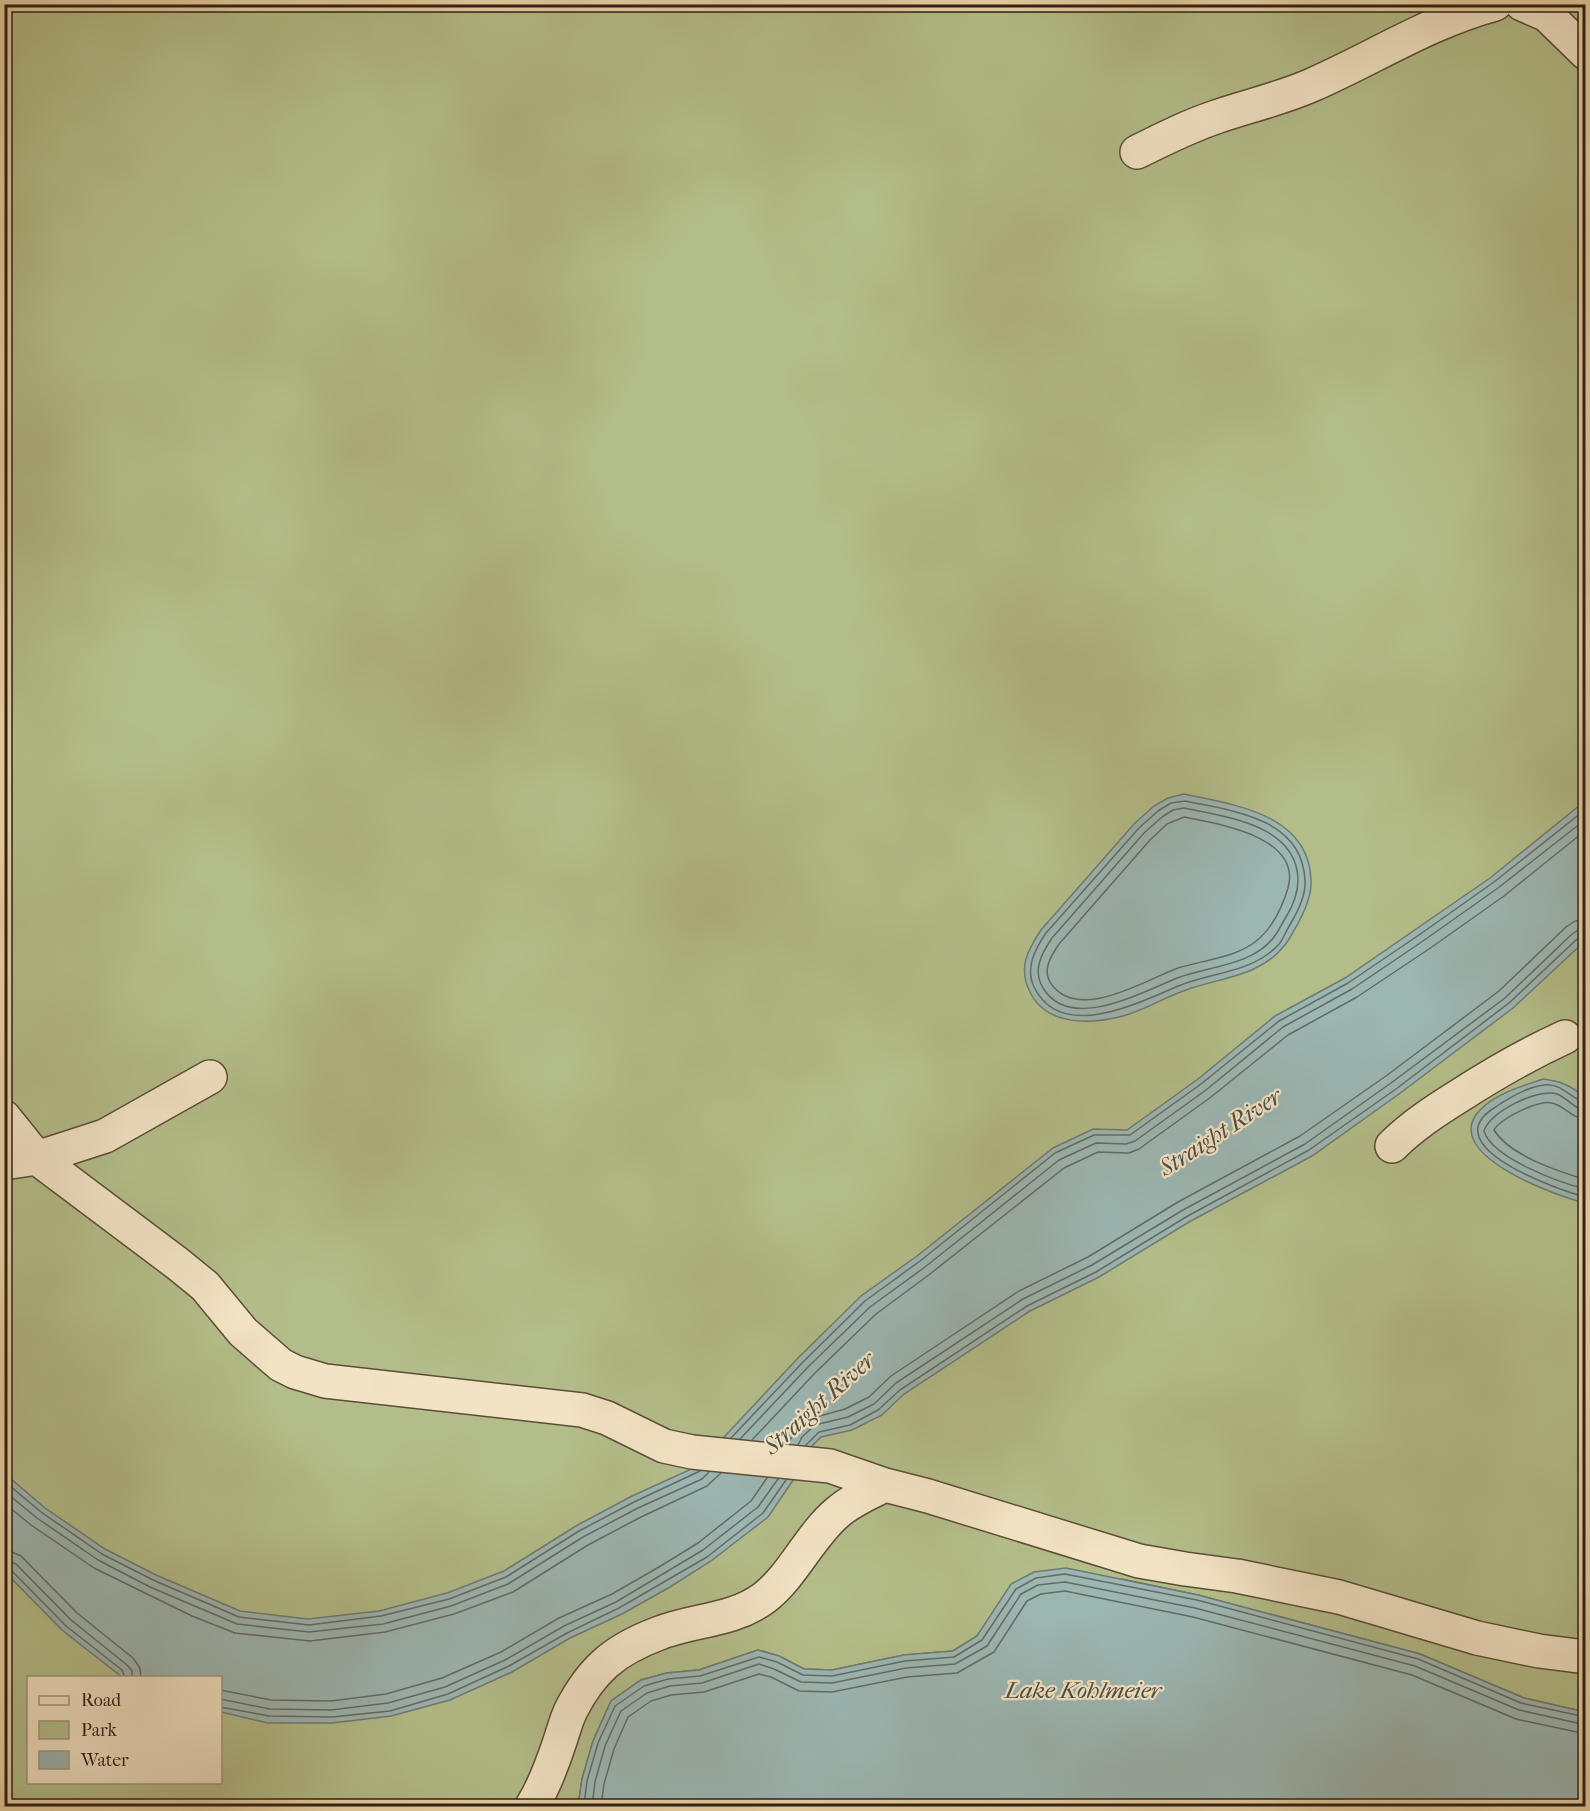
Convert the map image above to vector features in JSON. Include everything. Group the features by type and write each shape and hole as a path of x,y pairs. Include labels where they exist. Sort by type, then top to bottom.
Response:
{"lane":[{"path":"1137,152 1215,117 1286,96 1326,79 1407,37 1495,4"},
{"path":"1522,4 1547,15 1586,53"},
{"path":"1392,1146 1409,1129 1503,1067 1565,1037"},
{"path":"4,1163 37,1158 105,1136 210,1077"},
{"path":"4,1117 37,1158 106,1211 142,1235 205,1286 243,1332 281,1365 309,1378 582,1410 606,1418 664,1446 692,1452 830,1466 885,1485 1139,1561 1237,1576 1339,1597 1477,1638 1539,1651 1586,1657"},
{"path":"532,1806 556,1754 570,1711 589,1680 604,1664 621,1650 658,1633 733,1615 750,1608 766,1596 837,1513 855,1500 885,1485"}],"green space":[{"path":"5,5 1585,5 1585,1712 1524,1698 1420,1654 1198,1595 1122,1579 994,1612 977,1636 953,1651 904,1655 832,1670 804,1669 779,1656 758,1650 699,1670 667,1673 641,1680 611,1701 593,1741 582,1779 578,1806 5,1806"}],"water":[{"path":"1184,794 1225,803 1266,816 1297,840 1307,858 1311,886 1305,910 1286,944 1275,956 1252,970 1186,990 1123,1016 1084,1021 1071,1020 1047,1012 1030,992 1025,975 1028,953 1041,930 1134,824 1154,806 1168,798"},
{"name":"Straight River","path":"1585,801 1585,941 1513,1008 1312,1156 1189,1222 1099,1277 1030,1311 904,1394 882,1415 852,1430 821,1437 812,1446 798,1473 768,1517 711,1561 622,1614 570,1638 512,1672 450,1700 391,1716 332,1723 268,1723 222,1712 222,1676 121,1676 62,1630 5,1572 4,1473 45,1508 105,1549 156,1575 240,1611 308,1619 379,1611 447,1593 504,1571 576,1526 632,1496 696,1467 798,1358 861,1296 917,1256 1053,1148 1093,1129 1127,1130 1198,1079 1275,1016 1345,978 1490,878"},
{"path":"1543,1079 1566,1085 1585,1098 1585,1203 1550,1192 1505,1170 1486,1156 1474,1141 1471,1125 1487,1103 1502,1094"},
{"name":"Lake Kohlmeier","path":"1066,1568 1198,1595 1420,1654 1524,1698 1585,1712 1585,1806 578,1806 582,1779 593,1741 611,1701 641,1680 667,1673 699,1670 758,1650 779,1656 804,1669 832,1670 904,1655 953,1651 977,1636 1011,1584 1034,1572"}]}
